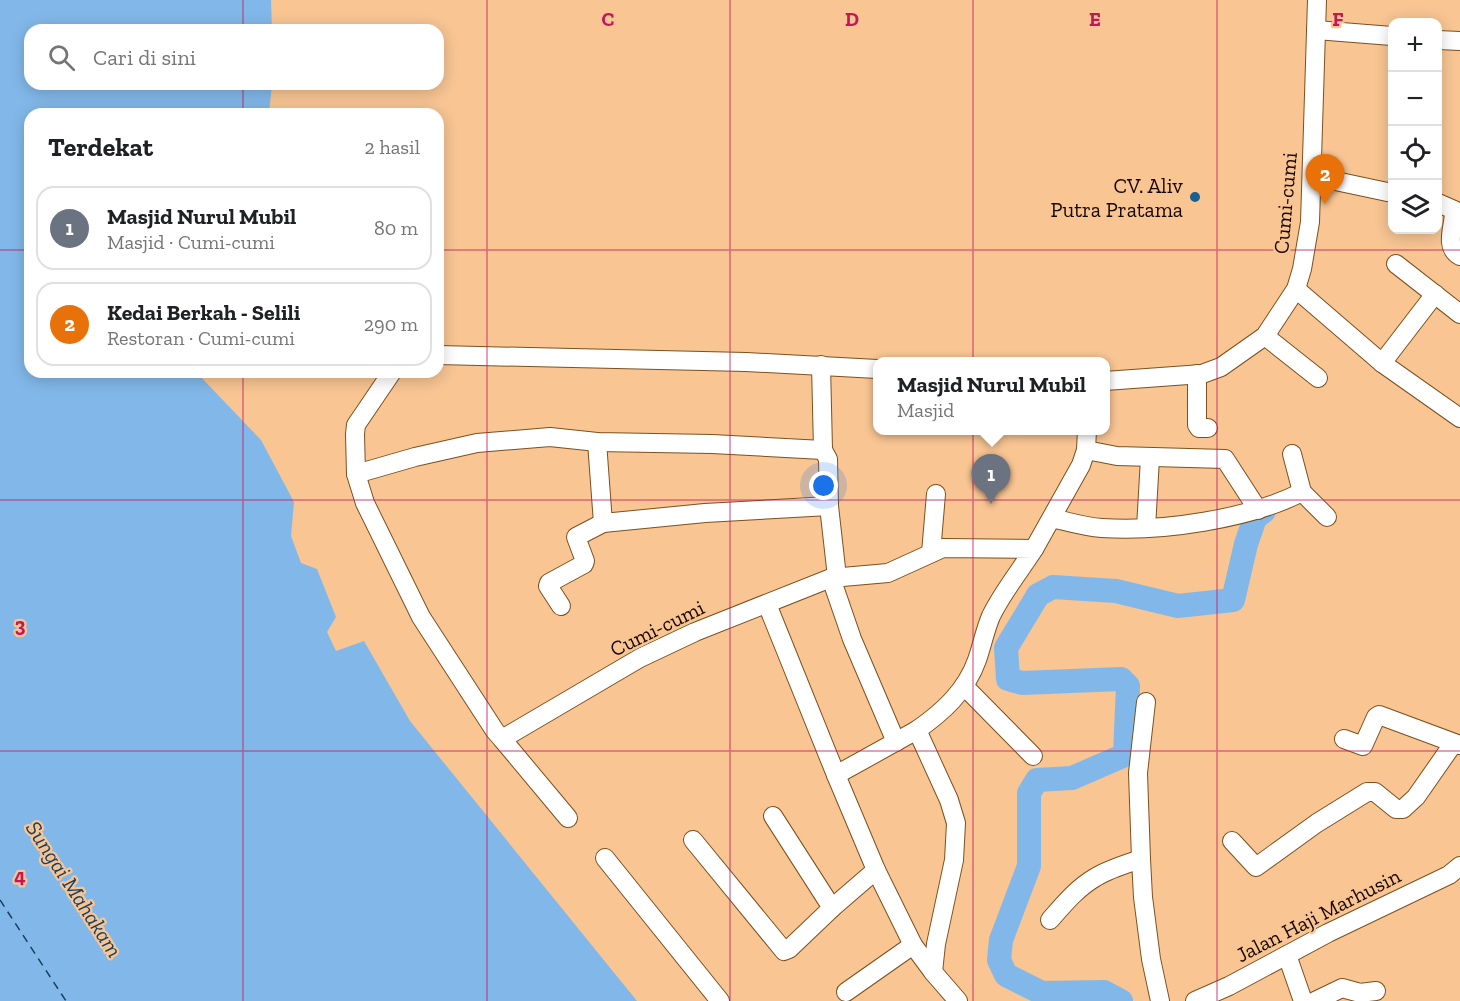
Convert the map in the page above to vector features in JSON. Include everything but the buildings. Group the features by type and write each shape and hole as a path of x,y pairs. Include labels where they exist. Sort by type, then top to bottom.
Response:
{"street":[{"name":"Cumi-cumi","path":"1110,381 1197,374 1221,367 1265,336 1296,289 1310,222 1317,0"},
{"path":"1316,30 1388,36"},
{"path":"1442,40 1460,41"},
{"path":"1312,176 1388,192"},
{"path":"1450,203 1452,247 1460,256"},
{"path":"1396,264 1460,314"},
{"path":"1296,289 1382,363 1460,418"},
{"path":"1382,363 1435,294"},
{"path":"1265,336 1318,378"},
{"path":"444,355 821,365 873,369"},
{"path":"821,365 823,450 828,459 834,578 852,639 896,742"},
{"path":"1197,374 1197,425 1199,428 1208,428"},
{"path":"388,378 356,425 356,474 365,503 421,617 495,731 568,818"},
{"path":"836,775 918,730 946,708 964,686 976,661 992,614 1034,549 1081,465 1086,450 1087,435"},
{"path":"356,474 477,443 550,437 597,442 712,444 823,450"},
{"path":"597,442 603,523"},
{"path":"1086,450 1117,456 1225,459 1258,510"},
{"path":"1292,454 1302,492 1328,517"},
{"path":"1146,528 1150,458"},
{"path":"1052,518 1104,528 1146,528 1208,522 1258,510 1302,492"},
{"path":"931,553 936,494"},
{"path":"561,606 548,586 549,583 584,564 585,561 576,537 603,523 705,513 830,506"},
{"name":"Cumi-cumi","path":"502,739 640,658 695,632 834,578 888,573 943,548 1034,549"},
{"path":"767,604 876,870 913,945 958,1001"},
{"path":"964,686 1033,756"},
{"path":"1146,702 1138,773 1140,858 1151,959 1160,1001"},
{"path":"1232,841 1256,867 1317,823 1367,792 1375,792 1396,809 1403,809 1416,797 1456,744 1379,716 1376,717 1362,747 1344,739"},
{"path":"918,730 949,800 956,823 954,861 937,936 933,972"},
{"path":"773,816 832,908"},
{"path":"693,840 784,951 789,949 876,870"},
{"path":"605,858 719,1000"},
{"path":"1050,920 1072,895 1098,875 1140,858"},
{"name":"Jalan Haji Marhusin","path":"1195,1001 1456,875"},
{"path":"846,992 913,945"},
{"path":"1287,955 1303,1001"},
{"path":"1315,1001 1342,988 1360,993 1376,991"}],"water":[{"name":"Sungai Mahakam","path":"0,0 271,0 272,24 24,24 24,90 271,90 270,108 24,108 24,378 202,378 261,440 294,502 291,536 301,563 317,569 336,617 327,632 336,651 364,641 410,721 637,1001 0,1001"}],"waterway":[{"path":"1121,1001 1104,992 1042,993 1006,975 999,960 1001,940 1029,866 1029,793 1037,780 1072,778 1125,755 1128,686 1121,679 1022,683 1008,679 1006,648 1038,595 1053,587 1116,591 1178,606 1233,600 1246,544 1255,518 1264,511"}],"ferry route":[{"path":"0,900 66,1001"}],"place":[{"name":"CV. Aliv Putra Pratama","path":"1195,197"},
{"name":"Kedai Berkah - Selili","path":"1325,204"},
{"name":"Masjid Nurul Mubil","path":"991,504"}]}
